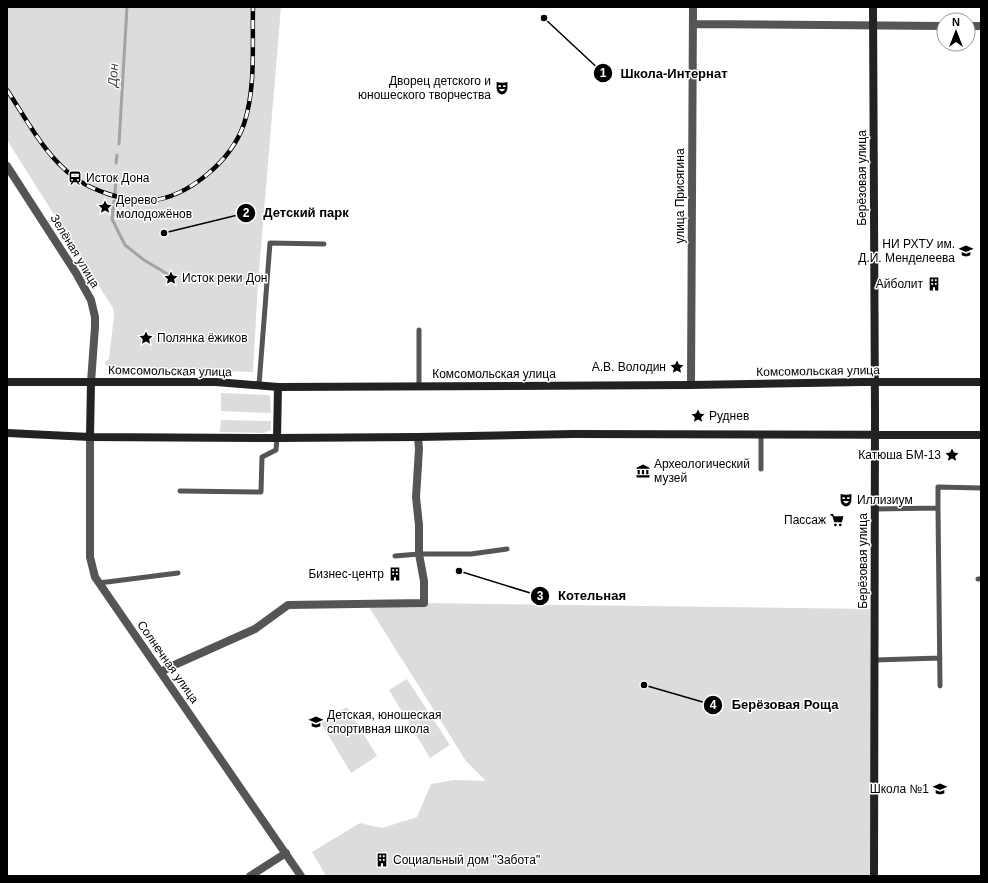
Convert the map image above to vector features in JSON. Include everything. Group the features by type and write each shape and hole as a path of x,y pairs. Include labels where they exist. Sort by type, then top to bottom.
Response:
{"main road":[{"name":"Берёзовая улица","path":"873,7 875,382 874,876"},
{"name":"Комсомольская улица","path":"7,382 216,382 278,387 981,382"},
{"path":"90,437 91,382"},
{"path":"277,438 278,387"},
{"path":"7,433 90,437 277,438 573,434 981,435"}],"street":[{"name":"улица Присягина","path":"691,385 693,7"},
{"path":"693,24 936,26"},
{"name":"Зелёная улица","path":"7,166 76,273 91,300 95,316 95,328 91,382"},
{"name":"Солнечная улица","path":"90,437 90,557 95,577 301,876"},
{"path":"161,672 255,629 288,605 424,603 424,580 419,554 419,525 416,497 419,449 418,437"},
{"path":"250,876 286,853"}],"lane":[{"path":"258,385 270,243 324,244"},
{"path":"419,330 419,386"},
{"path":"761,434 761,469"},
{"path":"180,491 261,492 262,456 276,450 277,438"},
{"path":"940,686 938,487 981,488"},
{"path":"875,509 938,508"},
{"path":"395,556 419,554 471,554 507,549"},
{"path":"99,583 178,573"},
{"path":"875,660 940,658"}],"shaded area":[{"path":"7,7 281,7 258,283 253,372 109,367 105,364 105,362 109,359 114,316 113,308 7,140"},
{"path":"221,393 268,395 270,396 271,413 221,411"},
{"path":"221,420 271,421 271,430 264,433 220,432"},
{"path":"424,603 870,609 871,876 326,876 312,852 360,823 382,828 417,817 431,784 454,780 486,781 466,761 369,607"},
{"path":"407,679 450,745 430,758 389,690"},
{"path":"347,707 377,756 351,773 321,723"}],"waterway":[{"name":"Дон","path":"119,144 127,7"},
{"name":"Дон","path":"116,163 117,155"},
{"name":"Дон","path":"115,193 116,176"},
{"name":"Дон","path":"114,201 112,219 125,245 144,260 169,275"}],"railway":[{"path":"7,90 29,125 46,148 64,169 82,183 110,195 131,200 149,201 164,198 193,185 207,175 219,164 238,138 248,110 252,81 253,7"}],"place":[{"name":"Школа-Интернат","path":"544,18"},
{"name":"Дворец детского и юношеского творчества","path":"502,88"},
{"name":"Исток Дона","path":"75,178"},
{"name":"Дерево молодожёнов","path":"105,207"},
{"name":"Детский парк","path":"164,233"},
{"name":"НИ РХТУ им. Д.И. Менделеева","path":"966,251"},
{"name":"Исток реки Дон","path":"171,278"},
{"name":"Айболит","path":"934,284"},
{"name":"Полянка ёжиков","path":"146,338"},
{"name":"А.В. Володин","path":"677,367"},
{"name":"Руднев","path":"698,416"},
{"name":"Катюша БМ-13","path":"952,455"},
{"name":"Археологический музей","path":"643,471"},
{"name":"Иллизиум","path":"846,500"},
{"name":"Пассаж","path":"837,520"},
{"name":"Котельная","path":"459,571"},
{"name":"Бизнес-центр","path":"395,574"},
{"name":"Берёзовая Роща","path":"644,685"},
{"name":"Детская, юношеская спортивная школа","path":"316,722"},
{"name":"Школа №1","path":"940,789"},
{"name":"Социальный дом \"Забота\"","path":"382,860"}]}
